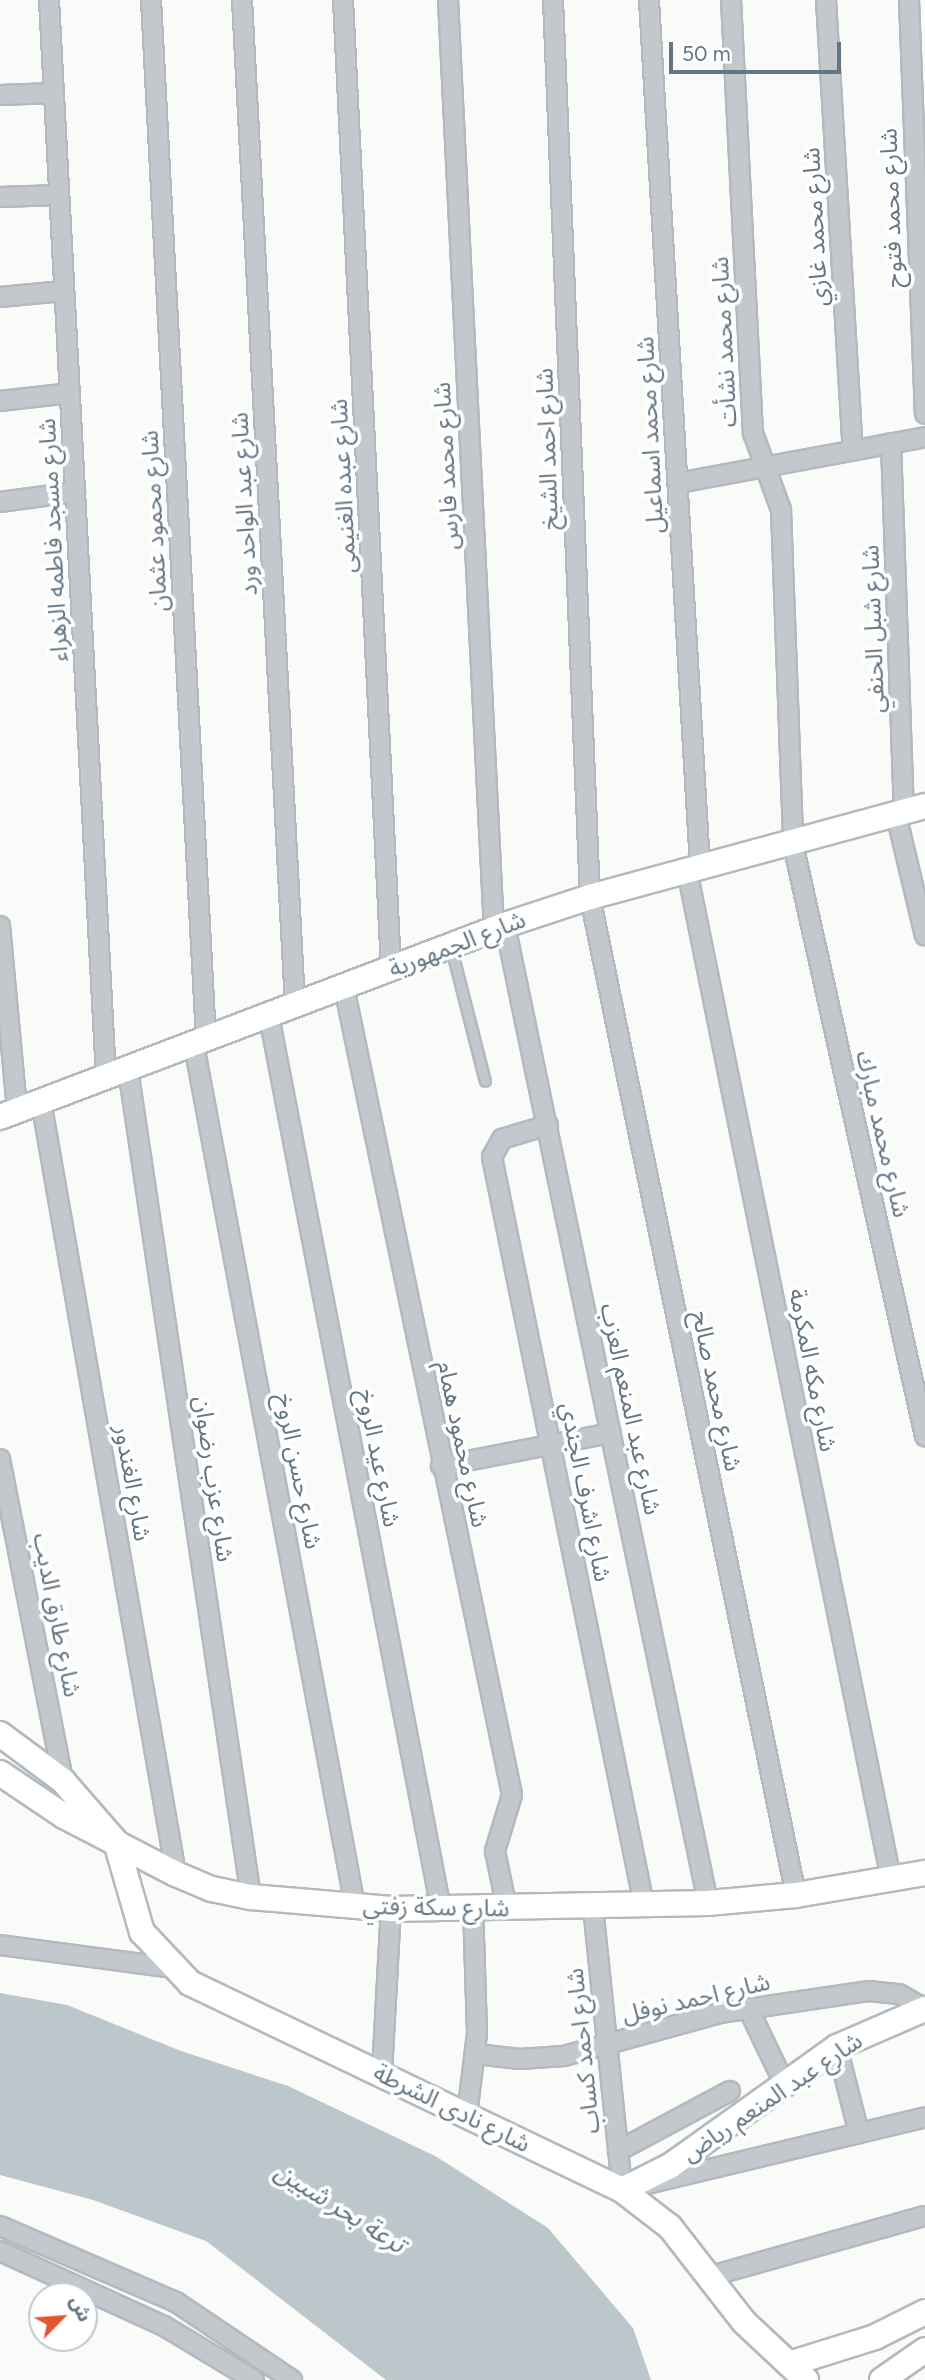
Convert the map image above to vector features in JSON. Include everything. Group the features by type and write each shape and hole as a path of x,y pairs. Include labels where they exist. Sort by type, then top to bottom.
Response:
{"street":[{"name":"شارع مسجد فاطمه الزهراء","path":"49,0 75,492 117,1073"},
{"name":"شارع محمود عثمان","path":"151,0 200,1042"},
{"name":"شارع عبد الواحد ورد","path":"242,0 295,1006"},
{"name":"شارع عبده الغنيمى","path":"343,0 391,969"},
{"name":"شارع محمد فارس","path":"448,0 499,927"},
{"name":"شارع احمد الشيخ","path":"553,0 590,897"},
{"name":"شارع محمد اسماعيل","path":"649,0 678,483 694,869"},
{"name":"شارع محمد نشأت","path":"731,0 753,433 768,468 781,510 793,844"},
{"name":"شارع محمد غازي","path":"826,0 853,450"},
{"name":"شارع محمد فتوح","path":"909,0 925,414"},
{"path":"0,95 54,93"},
{"path":"0,197 59,195"},
{"path":"0,297 64,291"},
{"path":"0,401 70,393"},
{"path":"678,483 925,437"},
{"name":"شارع شبل الحنفي","path":"891,443 908,811 925,936"},
{"path":"0,502 75,492"},
{"name":"شارع الجمهورية","path":"9,1113 499,927 590,897 908,811"},
{"name":"شارع محمد مبارك","path":"793,844 925,1436"},
{"name":"شارع مكه المكرمة","path":"694,869 891,1879"},
{"name":"شارع محمد صالح","path":"590,897 796,1895"},
{"path":"0,926 9,1113"},
{"name":"شارع عبد المنعم العزب","path":"499,927 548,1125 708,1903"},
{"name":"شارع محمود همام","path":"344,987 512,1795 495,1851 507,1909"},
{"name":"شارع عيد الروخ","path":"269,1016 441,1909"},
{"name":"شارع حسن الروخ","path":"200,1042 355,1906"},
{"name":"شارع عزب رضوان","path":"117,1073 251,1897"},
{"name":"شارع الغندور","path":"41,1101 176,1874"},
{"name":"شارع اشرف الجندي","path":"548,1125 502,1139 492,1157 644,1905"},
{"path":"442,1466 611,1433"},
{"name":"شارع طارق الديب","path":"0,1459 63,1780"},
{"name":"شارع سكة زفتي","path":"0,1734 63,1780 116,1842 176,1874 212,1889 251,1897 391,1909 507,1909 708,1903 796,1895 925,1873"},
{"path":"0,1773 64,1816 116,1842"},
{"name":"شارع نادى الشرطة","path":"116,1842 142,1932 172,1968 209,1994 382,2073 622,2190 670,2227 711,2276 744,2322 797,2372"},
{"name":"شارع احمد كساب","path":"593,1907 622,2190"},
{"path":"382,2073 391,1909"},
{"path":"467,2115 476,2054 479,1991 472,1909"},
{"path":"0,1945 172,1968"},
{"name":"شارع احمد نوفل","path":"476,2054 542,2059 748,2008 884,1990 925,2009"},
{"path":"748,2008 783,2083"},
{"name":"شارع عبد المنعم رياض","path":"622,2190 670,2166 837,2047 925,2009"},
{"path":"837,2047 859,2133"},
{"path":"618,2151 730,2091"},
{"path":"622,2190 925,2117"},
{"path":"711,2276 925,2216"},
{"path":"0,2226 176,2302 292,2380"},
{"path":"0,2251 164,2326 254,2380"},
{"path":"797,2372 925,2312"},
{"path":"882,2380 925,2350"}],"lane":[{"path":"450,946 485,1081"}],"water":[{"name":"ترعة بحر شبين","path":"0,1993 67,2005 181,2051 288,2086 437,2157 548,2228 633,2328 651,2380 386,2380 206,2241 93,2200 0,2175"}]}
